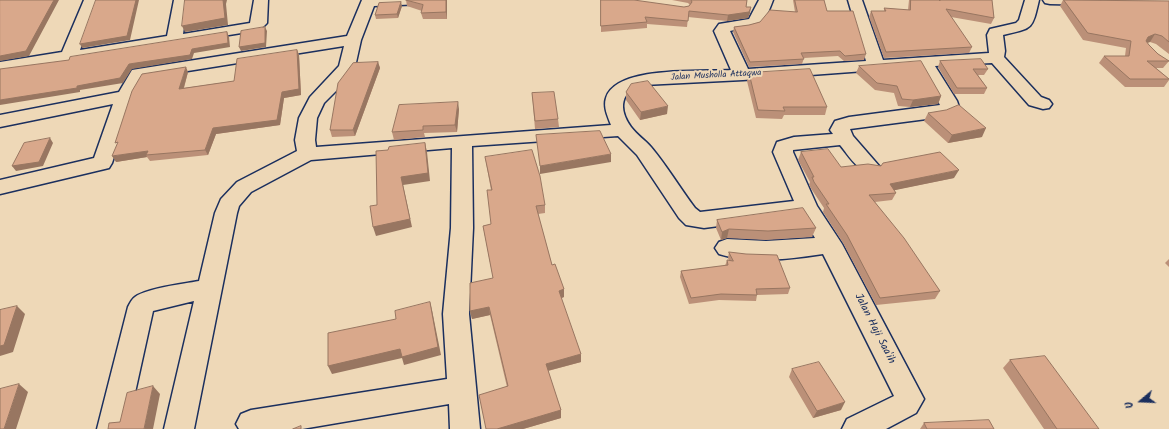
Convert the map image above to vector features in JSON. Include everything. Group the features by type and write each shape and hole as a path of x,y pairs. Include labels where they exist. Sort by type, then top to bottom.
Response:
{"street":[{"path":"69,56 91,0"},
{"path":"174,40 181,0"},
{"path":"0,67 255,27 259,23 261,0"},
{"path":"307,154 305,140 308,118 316,101 337,80 347,67 353,40 369,1 424,0"},
{"path":"742,75 722,31 724,27 752,25 757,22 766,0"},
{"path":"856,0 876,65"},
{"path":"1032,0 1026,22 1021,26 996,32 995,36 999,53 996,58 1035,101 1043,104"},
{"path":"1050,0 1104,1"},
{"path":"0,187 102,163 125,96 136,76 142,73 353,40"},
{"name":"Jalan Musholla Attaqwa","path":"623,130 613,106 615,96 620,89 626,85 652,79 742,75 996,58"},
{"path":"870,167 845,139 840,130 842,126 849,123 942,111 950,107 948,101 924,62"},
{"path":"0,121 125,96"},
{"path":"179,429 226,213 236,195 253,182 307,154 462,141 623,130 644,151 687,212 694,219 704,220 807,207"},
{"name":"Jalan Haji Saa'ih","path":"845,139 794,143 784,146 783,152 807,207 830,244 910,399 906,404 857,429"},
{"path":"462,141 462,228 456,314 466,429"},
{"path":"726,248 785,251 830,244"},
{"path":"112,429 141,307 145,302 210,288"},
{"path":"251,424 462,390"}],"building":[{"path":"0,0 54,0 26,51 0,56"},
{"path":"96,0 136,0 127,36 80,44"},
{"path":"185,0 223,0 225,18 182,26"},
{"path":"406,0 446,0 446,12 421,13 423,5"},
{"path":"601,0 634,0 684,7 689,6 692,2 691,0 747,0 746,7 751,7 749,12 728,15 689,11 688,21 645,17 647,22 601,26"},
{"path":"795,0 824,0 827,11 853,11 866,54 845,56 840,51 801,53 804,59 750,62 734,27 760,22 770,10 797,12"},
{"path":"911,0 992,0 994,18 946,9 972,47 886,52 871,11 886,11 884,8 910,10"},
{"path":"1064,0 1169,1 1169,42 1162,36 1155,34 1148,37 1146,41 1158,54 1169,61 1147,61 1169,79 1130,79 1104,56 1129,56 1131,41 1088,33"},
{"path":"401,2 397,14 375,15 379,3"},
{"path":"265,27 265,43 239,47 241,31"},
{"path":"227,32 228,43 192,49 190,55 129,64 120,78 77,86 77,88 0,100 0,69 69,60 70,57"},
{"path":"297,50 299,89 282,92 277,120 213,128 205,150 146,155 148,151 112,156 118,142 115,143 132,91 142,74 186,67 179,89 234,81 237,59"},
{"path":"981,59 988,69 973,69 987,88 957,88 940,61"},
{"path":"921,61 941,96 913,100 902,99 897,86 877,83 859,66"},
{"path":"378,62 353,130 330,130 338,83 353,63"},
{"path":"810,69 827,107 783,107 785,111 758,110 749,73"},
{"path":"648,81 668,106 641,112 626,92 631,84"},
{"path":"554,92 558,119 535,121 532,93"},
{"path":"458,102 455,125 423,126 423,130 392,132 399,105"},
{"path":"959,105 986,128 952,135 928,113 946,110"},
{"path":"600,131 611,154 540,166 536,135"},
{"path":"50,138 39,162 12,166 24,143"},
{"path":"425,143 428,173 401,177 410,219 373,227 370,206 377,205 376,151 388,150 389,147"},
{"path":"828,149 841,167 868,164 881,166 883,163 940,152 959,170 890,184 896,193 869,195 904,238 940,291 880,298 847,235 826,204 829,204 814,182 812,177 814,177 801,152"},
{"path":"532,150 540,176 545,205 536,206 552,265 555,264 564,289 559,291 581,354 546,364 561,410 497,429 486,429 479,395 508,386 489,307 470,311 470,283 493,278 483,226 491,224 487,190 492,190 485,157"},
{"path":"803,208 816,228 768,231 729,229 722,232 717,220"},
{"path":"729,252 777,255 790,288 756,289 757,295 721,294 691,298 681,271 728,265 727,260 733,261"},
{"path":"430,302 438,347 402,357 400,349 328,366 328,333 396,319 395,311"},
{"path":"17,306 4,345 0,346 0,310"},
{"path":"1045,356 1099,429 1057,429 1010,360"},
{"path":"819,362 845,402 817,411 792,369"},
{"path":"19,384 4,429 0,429 0,389"},
{"path":"153,386 144,429 108,429 109,423 120,422 127,393"},
{"path":"989,420 994,429 927,429 924,423"},
{"path":"301,426 301,429 293,429"}]}
